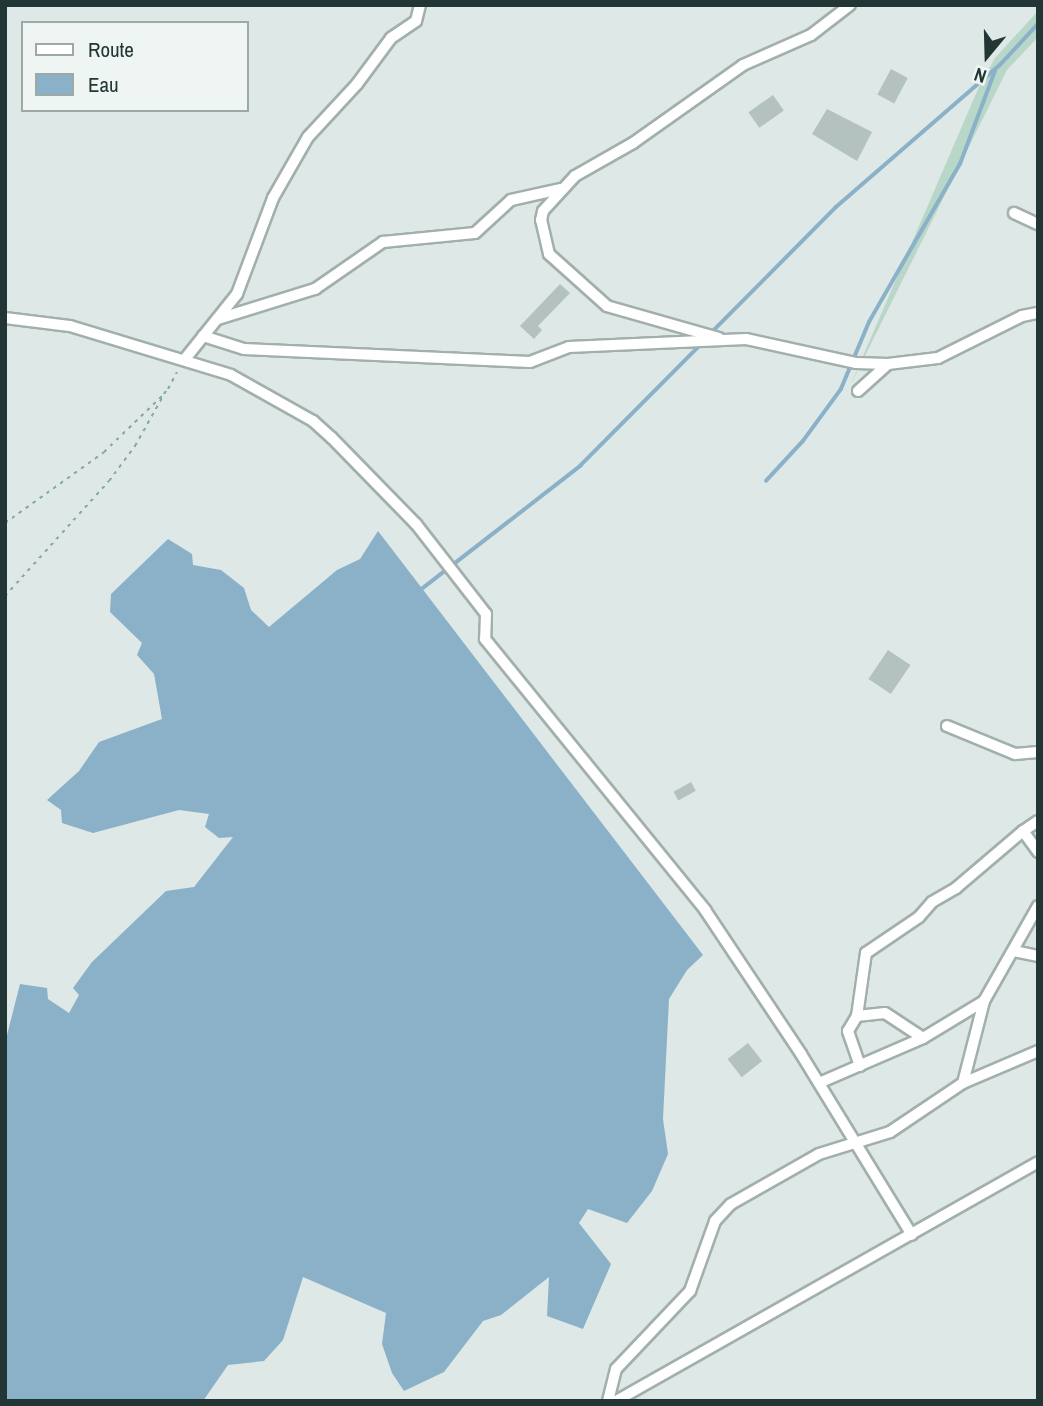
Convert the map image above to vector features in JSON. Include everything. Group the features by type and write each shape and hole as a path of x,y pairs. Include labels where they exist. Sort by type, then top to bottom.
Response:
{"street":[{"path":"185,359 237,294 272,198 308,137 357,84 391,38 416,21 420,5"},
{"path":"218,319 315,289 383,242 475,233 511,200 560,189 743,65 811,35 846,7"},
{"path":"560,189 541,220 549,254 556,262 616,310 722,339"},
{"path":"1014,213 1038,225"},
{"path":"203,336 244,349 530,362 569,347 677,346 722,339 756,340 856,363 888,364 938,358 1022,316 1038,313"},
{"path":"5,318 69,326 185,359 247,382 313,421 416,524 486,614 485,639 705,910 818,1083 912,1236"},
{"path":"858,391 888,364"},
{"path":"947,726 1016,754 1038,752"},
{"path":"860,1066 848,1038 857,1016 866,953 919,917 932,902 956,888 1038,821"},
{"path":"1023,831 1038,852"},
{"path":"963,1083 984,1001 1038,905"},
{"path":"1014,951 1038,956"},
{"path":"818,1083 923,1038 984,1001"},
{"path":"857,1016 885,1013 923,1038"},
{"path":"608,1401 616,1369 690,1291 715,1221 732,1204 819,1154 890,1132 963,1083 1038,1051"},
{"path":"616,1401 912,1236 1038,1162"}],"path":[{"path":"5,596 109,481 185,359"},
{"path":"5,523 104,452 167,389"}],"green space":[{"path":"1038,11 1038,37 1007,70 851,384 978,89 995,58"}],"water":[{"path":"378,531 703,955 687,970 669,999 663,1119 668,1154 652,1191 627,1223 588,1209 579,1223 611,1264 583,1329 547,1316 549,1277 501,1315 483,1321 444,1372 404,1391 392,1373 382,1344 386,1313 303,1277 283,1340 264,1361 228,1365 203,1401 5,1401 5,1043 20,984 47,988 48,999 69,1013 79,995 73,988 92,962 166,891 194,887 233,837 219,838 205,827 209,814 179,810 93,833 62,823 61,810 47,800 79,771 99,742 162,719 154,674 137,655 142,643 110,612 111,594 168,539 192,554 193,565 221,570 244,588 251,610 269,627 337,570 360,559"}],"building":[{"path":"891,69 908,78 894,104 877,95"},
{"path":"773,95 784,111 759,128 748,112"},
{"path":"827,109 872,132 857,161 812,134"},
{"path":"560,284 570,293 538,326 542,330 534,339 520,326"},
{"path":"888,650 910,665 891,694 868,679"},
{"path":"691,782 696,791 678,800 674,792"},
{"path":"748,1043 762,1061 742,1077 728,1059"}],"waterway":[{"path":"712,332 836,207 1000,65 1038,24"},
{"path":"766,481 803,441 841,389 869,322 960,164 995,71"},
{"path":"423,588 580,466 702,343"}]}
